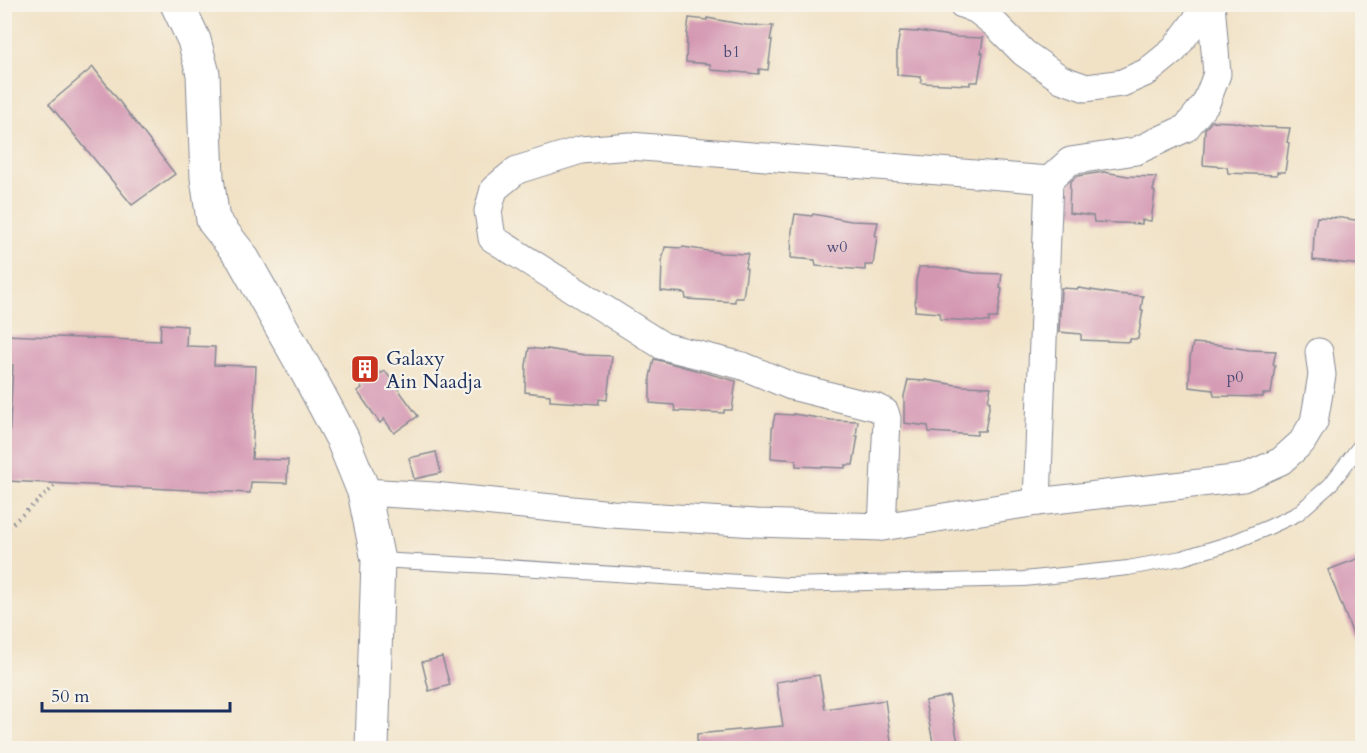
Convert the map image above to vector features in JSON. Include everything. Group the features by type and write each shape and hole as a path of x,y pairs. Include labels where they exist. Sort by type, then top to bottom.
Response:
{"street":[{"path":"177,4 194,40 203,74 207,178 213,220 242,257 309,376 342,438 364,492 378,560 372,748"},
{"path":"962,4 977,10 995,24 1024,53 1061,79 1086,88 1122,83 1147,72 1174,50 1209,4"},
{"path":"1037,502 1049,180 1070,161 1136,151 1186,128 1206,103 1217,74 1209,4"},
{"path":"882,526 887,419 885,412 875,407 791,386 743,366 663,346 492,238 488,211 494,189 518,170 581,150 630,146 1049,180"},
{"path":"364,492 434,495 623,515 756,523 882,526 1037,502 1243,478 1281,461 1302,442 1314,422 1323,375 1319,352"}],"lane":[{"path":"378,560 788,585 1024,579 1128,568 1182,558 1231,543 1297,514 1330,485 1362,443"}],"path":[{"path":"4,531 57,484"}],"building":[{"path":"689,18 773,26 768,70 759,69 759,74 711,70 710,64 686,62"},
{"path":"900,31 983,38 978,82 970,82 970,85 921,83 921,77 897,75"},
{"path":"93,67 175,174 132,205 49,104"},
{"path":"1212,121 1290,128 1285,172 1277,172 1277,175 1228,173 1227,167 1203,165 1205,129"},
{"path":"1104,172 1156,177 1151,221 1142,220 1142,224 1094,222 1093,216 1069,213 1070,182 1077,176"},
{"path":"795,214 878,222 873,265 865,265 865,270 816,266 815,260 791,258"},
{"path":"1317,217 1362,221 1362,265 1313,260"},
{"path":"665,247 748,254 743,298 735,298 735,302 686,299 685,293 661,291"},
{"path":"919,267 1002,274 997,318 989,318 989,322 940,319 940,313 915,311"},
{"path":"1061,288 1143,296 1138,339 1130,339 1130,342 1081,340 1081,334 1059,332"},
{"path":"161,324 187,326 186,346 215,347 214,365 256,366 252,459 288,460 287,483 251,482 250,493 7,481 13,365 4,365 4,335 160,341"},
{"path":"1193,343 1276,351 1271,394 1263,394 1263,397 1214,396 1213,390 1189,387"},
{"path":"529,348 612,356 607,400 599,399 599,404 550,401 550,395 525,392"},
{"path":"371,357 380,374 385,371 418,416 394,433 384,419 380,423 357,391 362,388 351,367"},
{"path":"654,359 736,381 732,410 724,410 724,413 675,411 674,405 650,403 650,377"},
{"path":"908,380 991,387 985,431 977,431 977,435 929,432 928,426 904,423 904,396"},
{"path":"775,414 858,421 853,465 845,465 845,468 796,466 796,460 771,458"},
{"path":"436,452 441,473 414,479 409,458"},
{"path":"1362,557 1362,655 1361,655 1328,570"},
{"path":"442,657 450,685 429,691 422,662"},
{"path":"819,675 825,709 885,700 892,748 697,748 697,734 783,726 776,682"},
{"path":"949,696 959,748 934,748 925,701"}],"place":[{"name":"Galaxy Ain Naadja","path":"365,369"}]}
